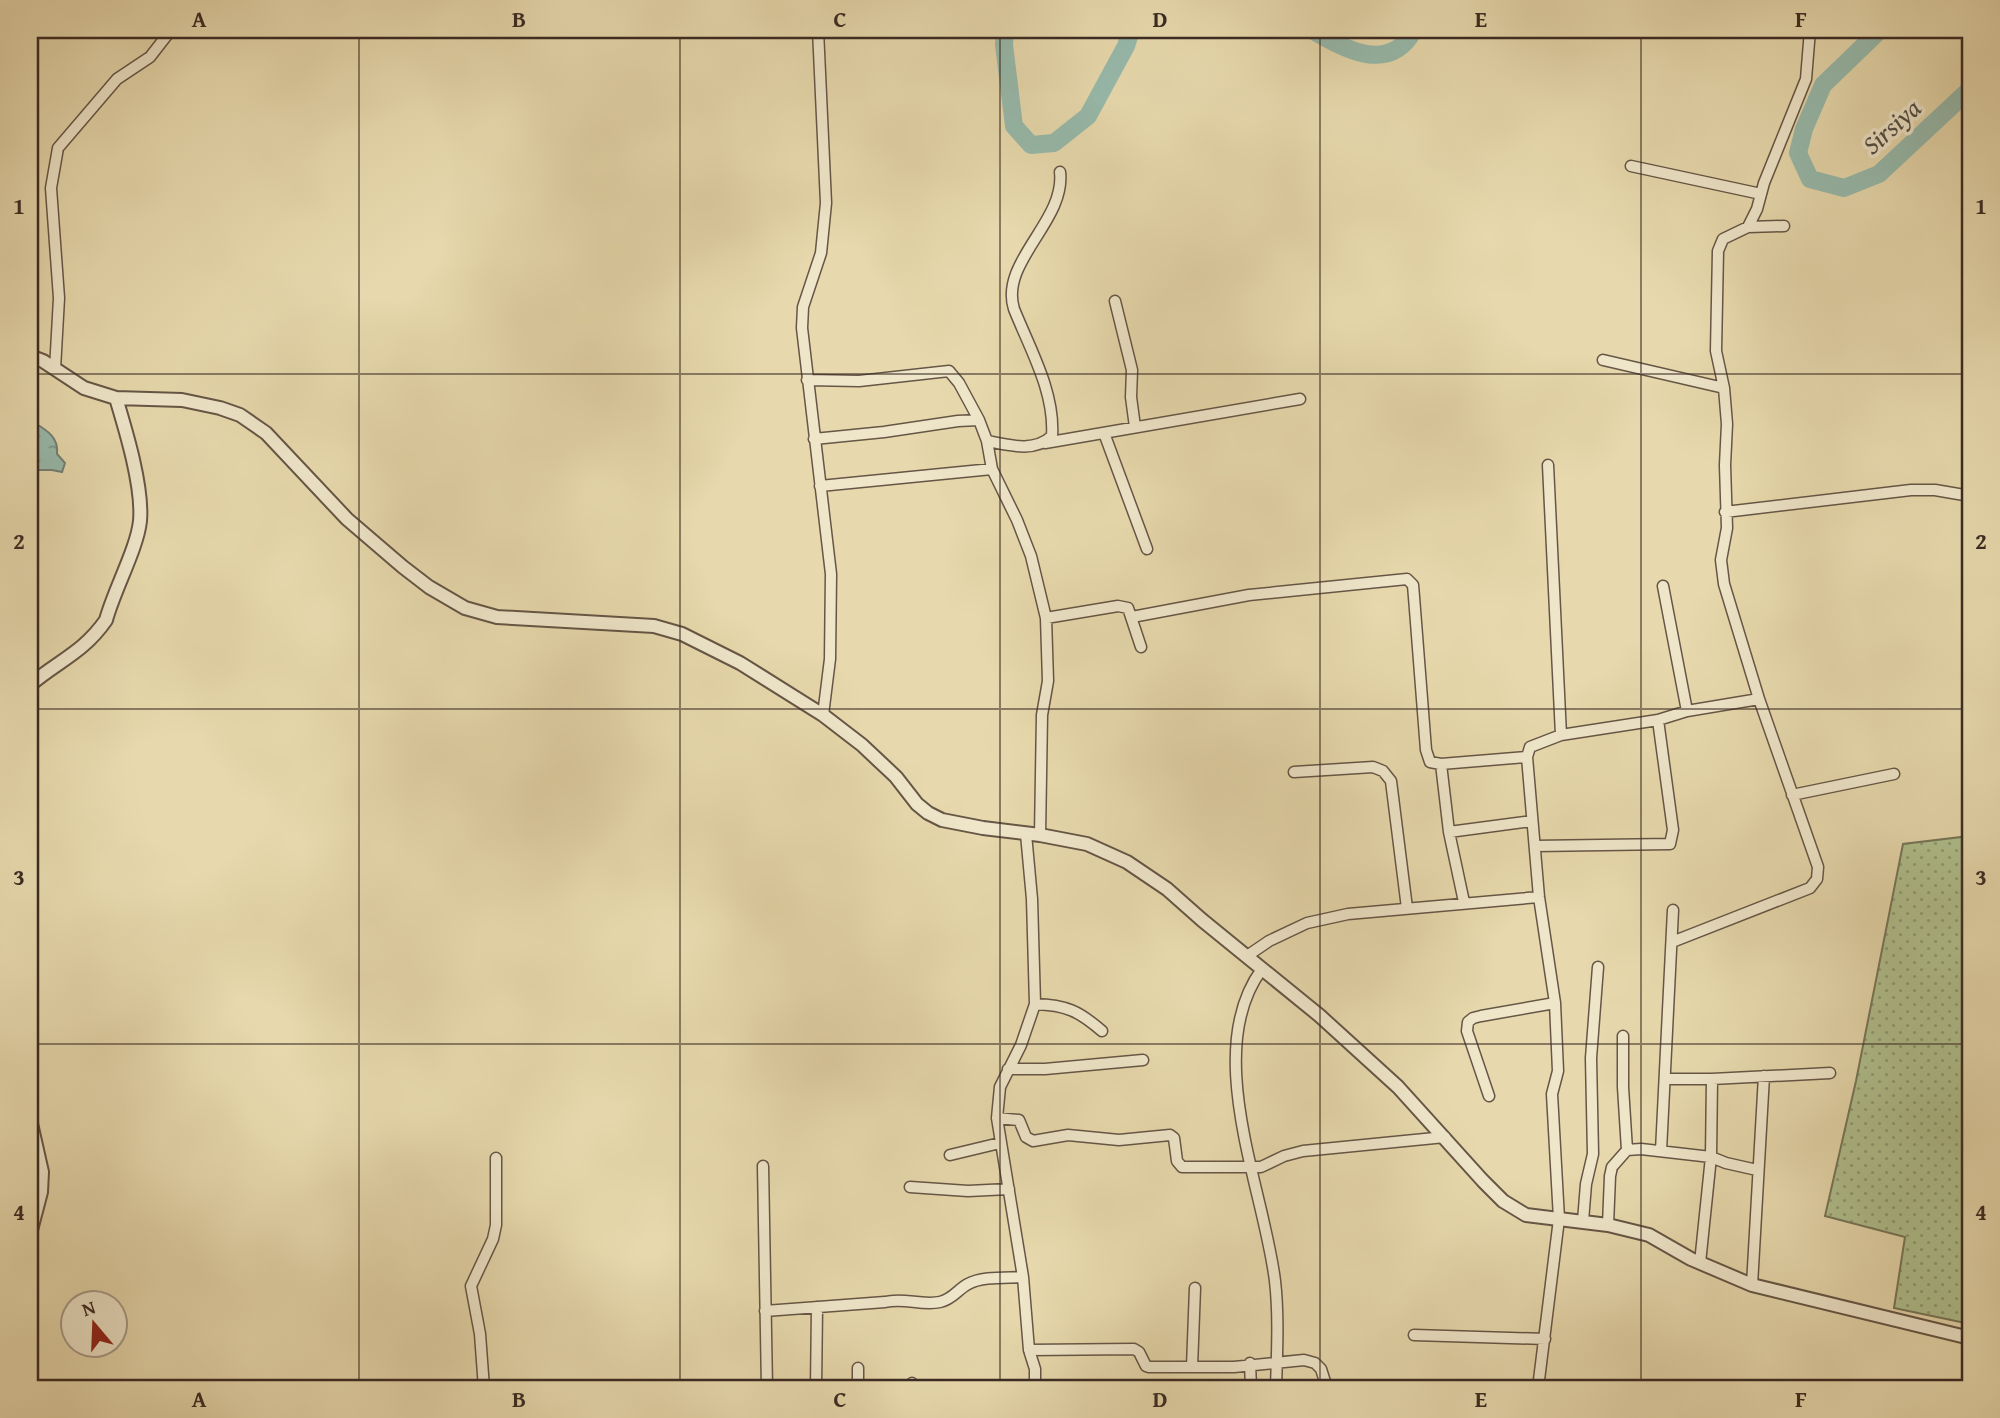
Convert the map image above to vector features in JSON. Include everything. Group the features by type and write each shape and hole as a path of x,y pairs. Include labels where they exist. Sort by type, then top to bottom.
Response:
{"street":[{"path":"55,369 59,298 51,188 58,148 117,79 150,57 171,30"},
{"path":"818,30 825,203 821,253 803,307 802,328 831,574 830,659 823,715"},
{"path":"1748,227 1806,79 1810,30"},
{"path":"1631,166 1761,194"},
{"path":"1044,443 1052,436 1051,409 1011,300 1011,284 1056,202 1062,185 1060,172"},
{"path":"1672,942 1810,888 1817,879 1818,867 1759,699 1724,584 1721,560 1727,528 1727,424 1724,388 1716,351 1718,251 1723,239 1748,227 1784,226"},
{"path":"1115,300 1132,370 1131,397 1135,428"},
{"path":"35,358 84,388 116,398 182,400 220,408 253,423 347,519 412,574 466,608 498,617 654,626 682,634 740,663 823,715 862,745 896,777 917,804 928,813 942,820 1087,844 1128,862 1167,889 1320,1016 1388,1079 1503,1201 1526,1215 1583,1221 1649,1234 1700,1263 1752,1285 1970,1338"},
{"path":"1603,360 1724,388"},
{"path":"807,380 859,381 948,372 958,383 979,420 987,441 992,469 1031,556 1046,618 1048,681 1042,715 1040,835"},
{"path":"30,685 83,648 106,620 140,523 130,446 116,398"},
{"path":"987,441 1014,446 1044,443 1300,399"},
{"path":"814,439 979,420"},
{"path":"1104,433 1147,549"},
{"path":"1548,465 1561,735"},
{"path":"820,486 992,469"},
{"path":"1725,512 1911,490 1935,490 1970,496"},
{"path":"1970,505 1970,533"},
{"path":"1132,617 1249,595 1407,579 1413,585 1415,597 1426,750 1430,762 1441,764 1527,757"},
{"path":"1663,586 1688,712"},
{"path":"1046,618 1118,606 1128,608 1141,646"},
{"path":"1538,1388 1559,1219 1552,1094 1558,1071 1555,1003 1539,897 1532,821 1527,757 1530,747 1561,735 1658,720 1759,699"},
{"path":"1535,846 1670,844 1673,830 1658,720"},
{"path":"1441,764 1449,832 1464,902"},
{"path":"1294,772 1373,767 1383,771 1391,781 1407,908"},
{"path":"1792,795 1894,774"},
{"path":"1449,832 1532,821"},
{"path":"1026,834 1032,899 1035,1004 1021,1045 1000,1087 997,1118 1023,1277 1035,1388"},
{"path":"1247,956 1269,941 1307,923 1348,914 1539,897"},
{"path":"1661,1151 1667,1079 1674,910"},
{"path":"1583,1221 1586,1184 1593,1154 1591,1058 1598,967"},
{"path":"1262,969 1251,984 1238,1022 1236,1040 1241,1116 1249,1166 1262,1209 1275,1282 1276,1388"},
{"path":"1489,1096 1467,1031 1468,1022 1481,1016 1555,1003"},
{"path":"1035,1004 1053,1004 1072,1009 1102,1031"},
{"path":"1608,1225 1612,1167 1628,1150 1623,1087 1623,1036"},
{"path":"1008,1069 1045,1069 1143,1060"},
{"path":"1667,1079 1830,1073"},
{"path":"1752,1285 1764,1076"},
{"path":"1700,1263 1711,1157 1712,1079"},
{"path":"997,1118 1019,1120 1026,1137 1033,1141 1068,1135 1119,1140 1170,1135 1174,1138 1177,1161 1182,1167 1261,1167 1303,1151 1445,1137"},
{"path":"30,1119 41,1172 41,1192 30,1234"},
{"path":"950,1155 1000,1143"},
{"path":"1628,1150 1711,1157 1757,1170"},
{"path":"484,1388 480,1335 471,1286 493,1239 496,1225 496,1158"},
{"path":"763,1166 767,1388"},
{"path":"910,1187 968,1191 1009,1189"},
{"path":"765,1311 900,1299 930,1304 950,1299 961,1288 973,1282 1023,1277"},
{"path":"1192,1367 1195,1288"},
{"path":"816,1388 817,1307"},
{"path":"1414,1335 1545,1339"},
{"path":"1029,1350 1134,1349 1139,1352 1146,1366 1234,1367 1293,1360 1315,1363 1324,1374 1327,1388"},
{"path":"1251,1363 1251,1388"},
{"path":"858,1368 858,1388"}],"green space":[{"path":"1970,836 1970,1324 1894,1308 1905,1237 1825,1216 1856,1081 1903,844"}],"water":[{"path":"30,420 53,437 57,454 65,463 62,472 30,470"}],"waterway":[{"name":"Sirsiya","path":"1005,30 1004,45 1014,126 1031,145 1054,143 1088,116 1126,46 1131,30"},
{"name":"Sirsiya","path":"1312,30 1338,45 1366,54 1380,55 1393,51 1404,43 1414,30"},
{"name":"Sirsiya","path":"1880,30 1823,85 1804,129 1798,153 1810,179 1844,188 1879,174 1970,89"}]}
